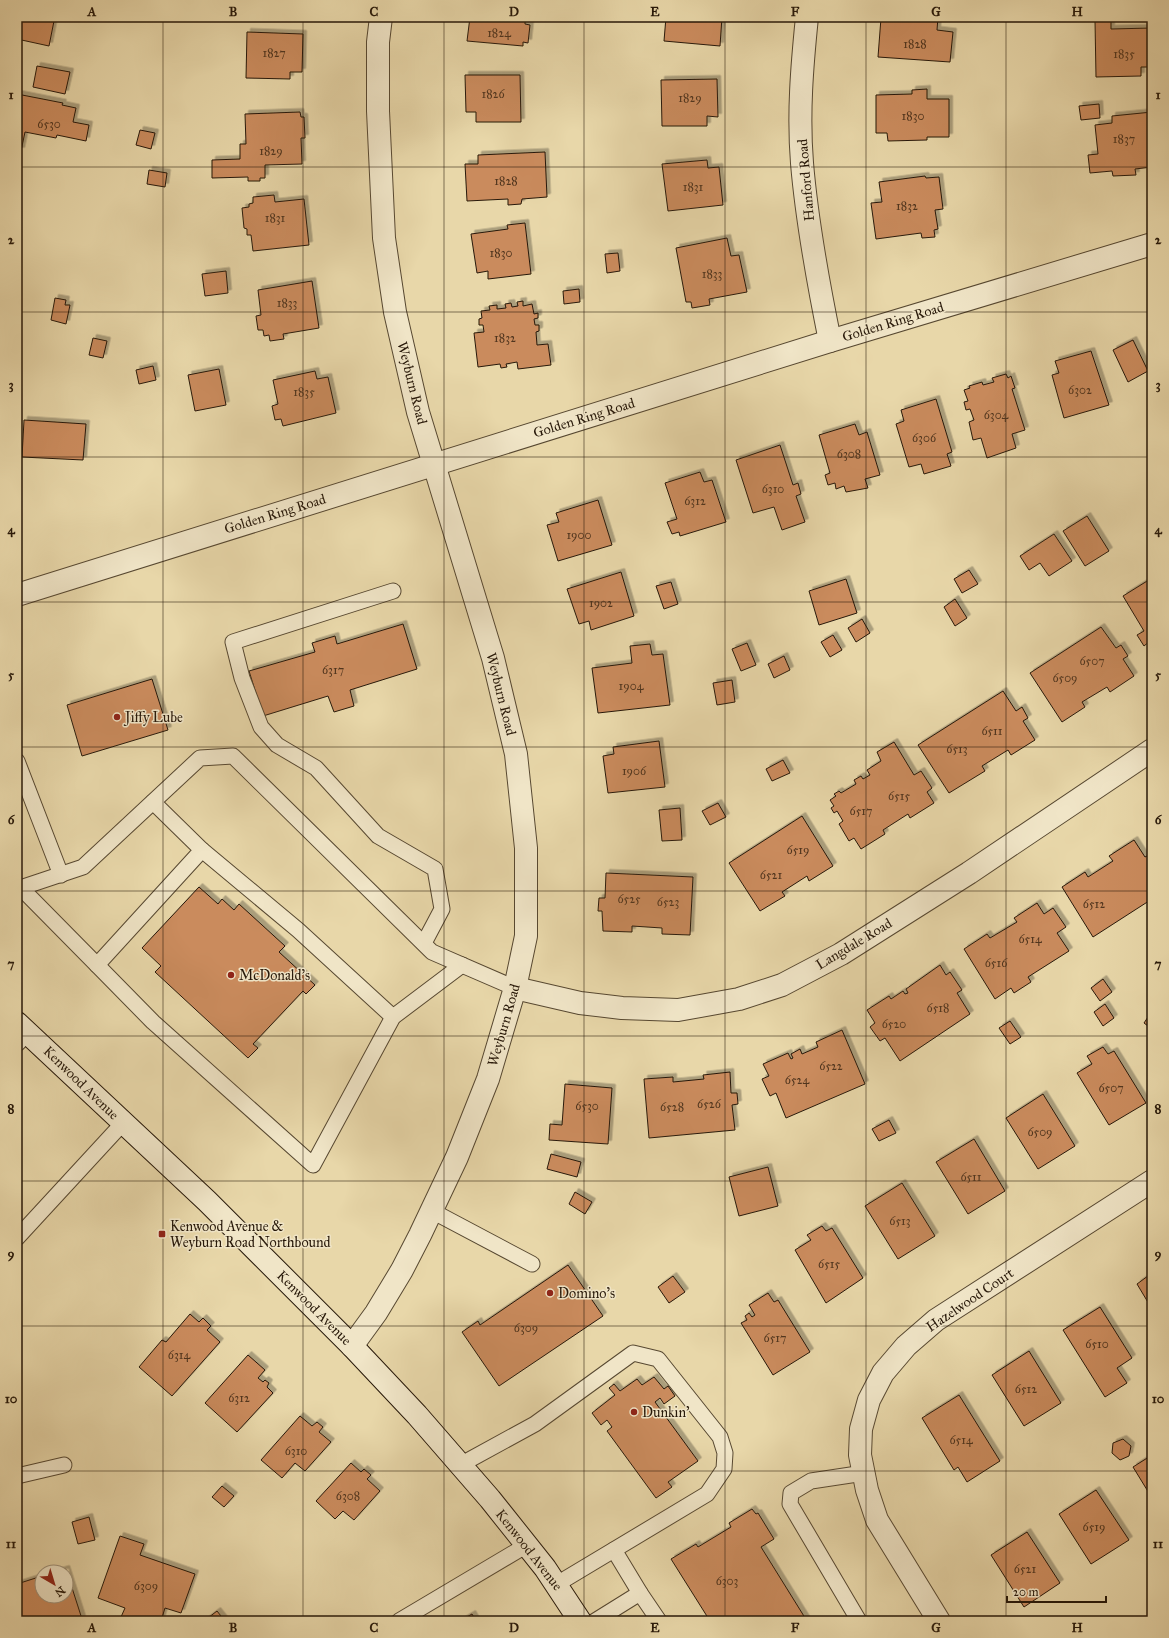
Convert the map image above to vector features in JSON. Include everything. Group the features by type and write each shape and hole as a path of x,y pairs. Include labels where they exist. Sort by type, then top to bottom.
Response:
{"street":[{"name":"Weyburn Road","path":"352,1346 376,1313 402,1270 457,1158 488,1079 515,988 526,936 526,848 516,754 492,658 418,412 395,312 384,238 378,111 378,42 381,17"},
{"name":"Hanford Road","path":"807,17 802,73 802,163 818,285 830,341"},
{"name":"Golden Ring Road","path":"17,595 830,341 1152,244"},
{"name":"Langdale Road","path":"515,988 580,1004 622,1008 678,1010 739,999 782,985 848,950 969,873 1152,750"},
{"name":"Kenwood Avenue","path":"21,1033 123,1123 207,1201 352,1346 417,1415 527,1545 556,1584 580,1621"},
{"name":"Hazelwood Court","path":"938,1621 877,1520 867,1490 860,1455 861,1429 869,1400 883,1373 906,1346 936,1320 1152,1181"}],"lane":[{"path":"393,590 233,642 242,678 261,727 277,745 316,768 378,836 435,870 442,909 424,943"},
{"path":"462,965 393,1017 313,1166 153,1022 19,889 83,867 200,758 233,756 432,952 462,965 515,988"},
{"path":"17,761 61,875"},
{"path":"153,802 202,850 298,930 393,1017"},
{"path":"97,965 202,850"},
{"path":"17,1238 123,1123"},
{"path":"432,1211 532,1264"},
{"path":"460,1465 535,1424 633,1353 658,1359 720,1437 725,1452 724,1469 707,1494 556,1584"},
{"path":"18,1475 64,1465"},
{"path":"859,1621 790,1504 791,1493 811,1481 864,1473"},
{"path":"399,1621 527,1545"},
{"path":"614,1550 658,1621"},
{"path":"595,1621 640,1593"}],"building":[{"path":"17,17 34,17 54,21 49,46 17,39"},
{"path":"470,17 525,17 525,24 530,25 528,43 523,42 523,46 467,41"},
{"path":"666,17 722,17 720,46 664,41"},
{"path":"892,17 938,17 937,30 953,32 950,62 878,57 881,18 892,19"},
{"path":"1111,20 1111,29 1152,28 1152,67 1141,67 1141,76 1096,77 1095,21"},
{"path":"247,32 303,34 302,72 290,72 290,79 246,78"},
{"path":"37,66 70,72 65,94 33,87"},
{"path":"465,75 520,75 521,122 476,122 476,112 466,112"},
{"path":"717,79 718,117 707,116 707,126 662,126 661,80"},
{"path":"927,89 927,99 949,99 949,137 927,137 927,140 888,141 887,133 876,133 876,95 912,94 912,90"},
{"path":"17,94 63,103 62,105 76,108 73,122 89,125 86,141 57,135 56,138 25,132 21,151 17,150"},
{"path":"1099,104 1100,118 1081,120 1079,106"},
{"path":"300,112 301,117 304,117 305,138 301,138 302,164 265,165 265,178 260,178 260,181 248,181 248,177 212,178 212,160 240,159 240,144 246,144 245,114"},
{"path":"1152,112 1152,167 1135,169 1136,175 1113,176 1112,171 1090,173 1088,155 1098,154 1095,125 1112,123 1112,116"},
{"path":"140,130 155,133 151,149 136,145"},
{"path":"545,152 547,197 522,199 521,204 508,205 508,199 467,201 465,164 478,164 478,155"},
{"path":"707,160 708,168 719,167 723,205 668,211 662,164"},
{"path":"149,170 167,173 165,187 147,184"},
{"path":"925,176 926,178 939,177 943,209 935,210 938,229 934,230 935,237 922,238 921,233 876,239 871,203 882,202 879,182"},
{"path":"274,195 275,202 304,199 309,245 253,251 251,235 247,235 247,229 244,228 242,208 249,207 249,204 253,203 253,197"},
{"path":"525,223 531,274 488,279 488,271 477,273 471,234 508,229 507,225"},
{"path":"727,238 731,256 739,255 747,292 709,299 710,305 692,308 691,302 686,302 676,248"},
{"path":"618,253 620,271 607,273 605,254"},
{"path":"226,271 228,293 205,296 202,274"},
{"path":"312,281 319,328 283,334 284,339 270,341 269,335 264,336 263,330 258,330 256,316 261,315 258,290"},
{"path":"579,289 580,302 564,304 563,291"},
{"path":"55,298 66,300 65,305 70,305 66,324 51,320"},
{"path":"523,301 523,306 532,304 534,314 538,313 538,318 534,319 535,325 539,325 539,331 536,332 537,345 548,344 551,365 518,369 517,362 506,364 507,367 501,368 500,364 478,367 474,333 484,332 483,325 479,325 479,319 482,318 481,311 490,310 489,306 497,305 497,309 506,308 505,304 511,303 512,307 518,306 517,302"},
{"path":"93,338 107,341 103,358 89,355"},
{"path":"1133,340 1148,371 1128,382 1113,350"},
{"path":"1091,351 1109,405 1064,418 1052,375 1059,373 1055,361"},
{"path":"153,366 156,380 139,384 136,370"},
{"path":"219,369 226,405 195,411 188,375"},
{"path":"315,371 317,379 328,377 336,413 283,426 281,419 275,420 272,406 278,404 273,380"},
{"path":"1006,374 1008,378 1011,376 1015,388 1012,389 1025,430 1012,434 1016,448 987,458 981,438 973,440 969,422 974,420 970,409 966,410 964,402 968,401 964,390 970,388 969,386 982,382 983,385 994,382 992,378"},
{"path":"936,399 952,452 947,454 951,466 924,474 921,464 909,467 896,424 904,421 901,410"},
{"path":"24,420 86,424 83,460 22,457"},
{"path":"855,424 859,435 867,432 880,475 865,479 868,488 846,492 844,486 836,489 835,483 828,485 825,475 830,473 819,435"},
{"path":"780,445 793,485 798,483 801,494 796,496 805,522 782,530 774,507 753,513 736,460"},
{"path":"700,472 704,482 712,480 726,522 680,536 679,532 672,534 667,522 677,519 665,483"},
{"path":"598,500 612,545 558,561 547,525 559,522 556,513"},
{"path":"1087,516 1109,551 1085,566 1063,531"},
{"path":"1054,534 1072,561 1049,576 1040,563 1029,570 1020,556"},
{"path":"969,570 978,584 962,593 954,579"},
{"path":"621,572 634,616 591,630 589,621 579,624 567,589"},
{"path":"1152,578 1152,644 1150,641 1144,646 1137,635 1144,631 1123,596"},
{"path":"846,579 857,613 819,625 809,591"},
{"path":"671,582 678,604 664,609 656,586"},
{"path":"955,599 967,618 955,626 944,607"},
{"path":"862,619 870,633 856,642 848,628"},
{"path":"403,624 417,669 350,690 354,706 334,712 328,696 263,716 249,671 315,652 312,643 335,636 337,644"},
{"path":"1101,627 1116,648 1121,645 1128,656 1123,659 1134,676 1110,692 1107,687 1082,702 1085,707 1062,722 1030,673"},
{"path":"833,635 842,650 830,657 821,642"},
{"path":"747,643 756,665 741,671 732,649"},
{"path":"650,644 652,655 663,654 670,705 598,713 592,668 632,663 630,646"},
{"path":"784,656 790,670 774,678 768,664"},
{"name":"Jiffy Lube","path":"152,679 168,730 82,756 67,705"},
{"path":"732,680 735,702 717,705 713,683"},
{"path":"1003,691 1016,711 1022,707 1028,718 1023,721 1035,740 1011,755 1008,750 982,766 985,771 949,793 918,745"},
{"path":"659,741 665,787 608,793 603,756 614,754 613,747"},
{"path":"894,742 914,775 921,771 932,788 927,792 934,803 910,818 908,814 883,830 885,834 861,849 854,838 849,841 839,824 843,821 837,811 834,813 831,808 834,806 830,800 836,796 834,794 839,791 841,793 856,784 854,780 861,776 863,779 870,775 867,770 881,761 877,752"},
{"path":"783,760 790,773 772,781 766,769"},
{"path":"718,803 726,817 710,825 702,811"},
{"path":"680,808 682,840 662,841 659,810"},
{"path":"802,816 833,866 809,881 807,876 782,892 785,896 760,911 729,863"},
{"path":"1134,840 1145,857 1149,855 1152,859 1152,899 1093,937 1062,887 1085,872 1088,877 1113,861 1109,856"},
{"path":"606,873 693,877 690,935 662,934 662,928 632,926 632,932 603,931 602,911 598,911 599,898 605,898"},
{"name":"McDonald's","path":"199,887 218,904 222,899 234,910 239,904 285,946 279,952 315,985 306,994 303,991 253,1044 258,1048 248,1058 155,972 161,966 142,948"},
{"path":"1037,903 1044,914 1053,908 1066,927 1057,933 1069,951 1028,977 1031,982 1014,993 1011,988 995,999 964,949 987,934 990,938 1017,922 1014,918"},
{"path":"940,965 946,975 950,972 962,990 957,993 970,1014 900,1061 885,1038 880,1041 870,1027 875,1023 867,1010 889,996 891,999 903,991 905,994 908,993 906,989"},
{"path":"1103,979 1112,992 1100,1001 1091,988"},
{"path":"1105,1004 1114,1018 1103,1026 1094,1012"},
{"path":"1152,1011 1152,1029 1144,1023"},
{"path":"1010,1021 1021,1037 1010,1044 999,1028"},
{"path":"842,1030 865,1084 786,1118 776,1093 770,1096 762,1079 769,1076 763,1064 788,1053 791,1059 793,1058 791,1054 800,1049 802,1054 818,1047 816,1042"},
{"path":"1103,1047 1108,1054 1114,1051 1146,1103 1109,1125 1077,1073 1092,1064 1087,1056"},
{"path":"730,1072 731,1093 737,1093 738,1104 732,1105 735,1130 649,1138 644,1079 673,1077 673,1082 704,1079 703,1075"},
{"path":"565,1084 612,1088 608,1144 549,1140 550,1124 562,1125"},
{"path":"1043,1094 1075,1146 1038,1169 1006,1118"},
{"path":"889,1120 896,1133 879,1141 872,1129"},
{"path":"974,1139 1005,1191 968,1214 936,1162"},
{"path":"551,1154 581,1162 577,1177 547,1169"},
{"path":"768,1167 778,1206 739,1216 729,1177"},
{"path":"902,1183 935,1236 898,1259 865,1206"},
{"path":"575,1192 592,1202 585,1214 569,1204"},
{"path":"822,1226 826,1231 832,1228 863,1278 826,1303 795,1250 811,1240 807,1235"},
{"path":"568,1265 603,1316 499,1386 462,1332 478,1321 480,1325"},
{"path":"1152,1273 1152,1309 1137,1284"},
{"path":"673,1276 685,1292 669,1303 658,1287"},
{"path":"768,1293 774,1302 778,1300 810,1352 773,1375 741,1323 747,1320 745,1316 749,1313 752,1317 755,1315 749,1305"},
{"path":"1100,1307 1132,1358 1117,1368 1127,1383 1105,1397 1063,1330"},
{"path":"190,1314 199,1322 203,1318 211,1326 207,1330 220,1342 172,1396 139,1367 162,1340 166,1342"},
{"path":"1029,1351 1061,1403 1024,1426 992,1375"},
{"path":"248,1355 265,1370 258,1378 263,1382 265,1380 269,1383 267,1387 273,1393 237,1432 205,1403"},
{"path":"654,1377 664,1389 668,1386 675,1396 664,1404 660,1398 655,1402 698,1461 668,1482 672,1487 656,1498 607,1431 612,1427 607,1420 601,1425 592,1413 615,1395 609,1388 614,1384 620,1391 637,1379 642,1385"},
{"path":"959,1395 1000,1461 967,1482 958,1467 954,1470 922,1418"},
{"path":"300,1416 312,1426 317,1422 323,1427 319,1432 331,1442 305,1471 295,1463 282,1478 261,1460"},
{"path":"1123,1439 1131,1446 1129,1456 1120,1460 1112,1453 1113,1443"},
{"path":"1152,1455 1152,1498 1133,1467"},
{"path":"351,1463 361,1472 364,1469 371,1475 367,1479 380,1491 354,1520 343,1511 335,1519 316,1501"},
{"path":"222,1486 234,1496 224,1507 212,1497"},
{"path":"1096,1490 1129,1540 1091,1564 1059,1514"},
{"path":"752,1509 756,1514 758,1513 774,1539 761,1547 807,1621 710,1621 671,1559 696,1544 698,1547 731,1527 729,1523"},
{"path":"89,1517 95,1540 78,1544 72,1522"},
{"path":"1027,1532 1060,1583 1024,1607 991,1555"},
{"path":"120,1536 144,1544 140,1555 195,1574 181,1613 165,1608 161,1621 133,1621 121,1617 125,1608 98,1598"},
{"path":"34,1579 34,1604 74,1604 74,1594 82,1619 77,1621 17,1621 17,1584"},
{"path":"217,1611 225,1621 204,1621"},
{"path":"472,1614 476,1621 460,1621"}],"place":[{"name":"Jiffy Lube","path":"117,717"},
{"name":"McDonald's","path":"231,975"},
{"name":"Kenwood Avenue & Weyburn Road Northbound","path":"162,1234"},
{"name":"Domino's","path":"550,1293"},
{"name":"Dunkin'","path":"634,1412"}]}
